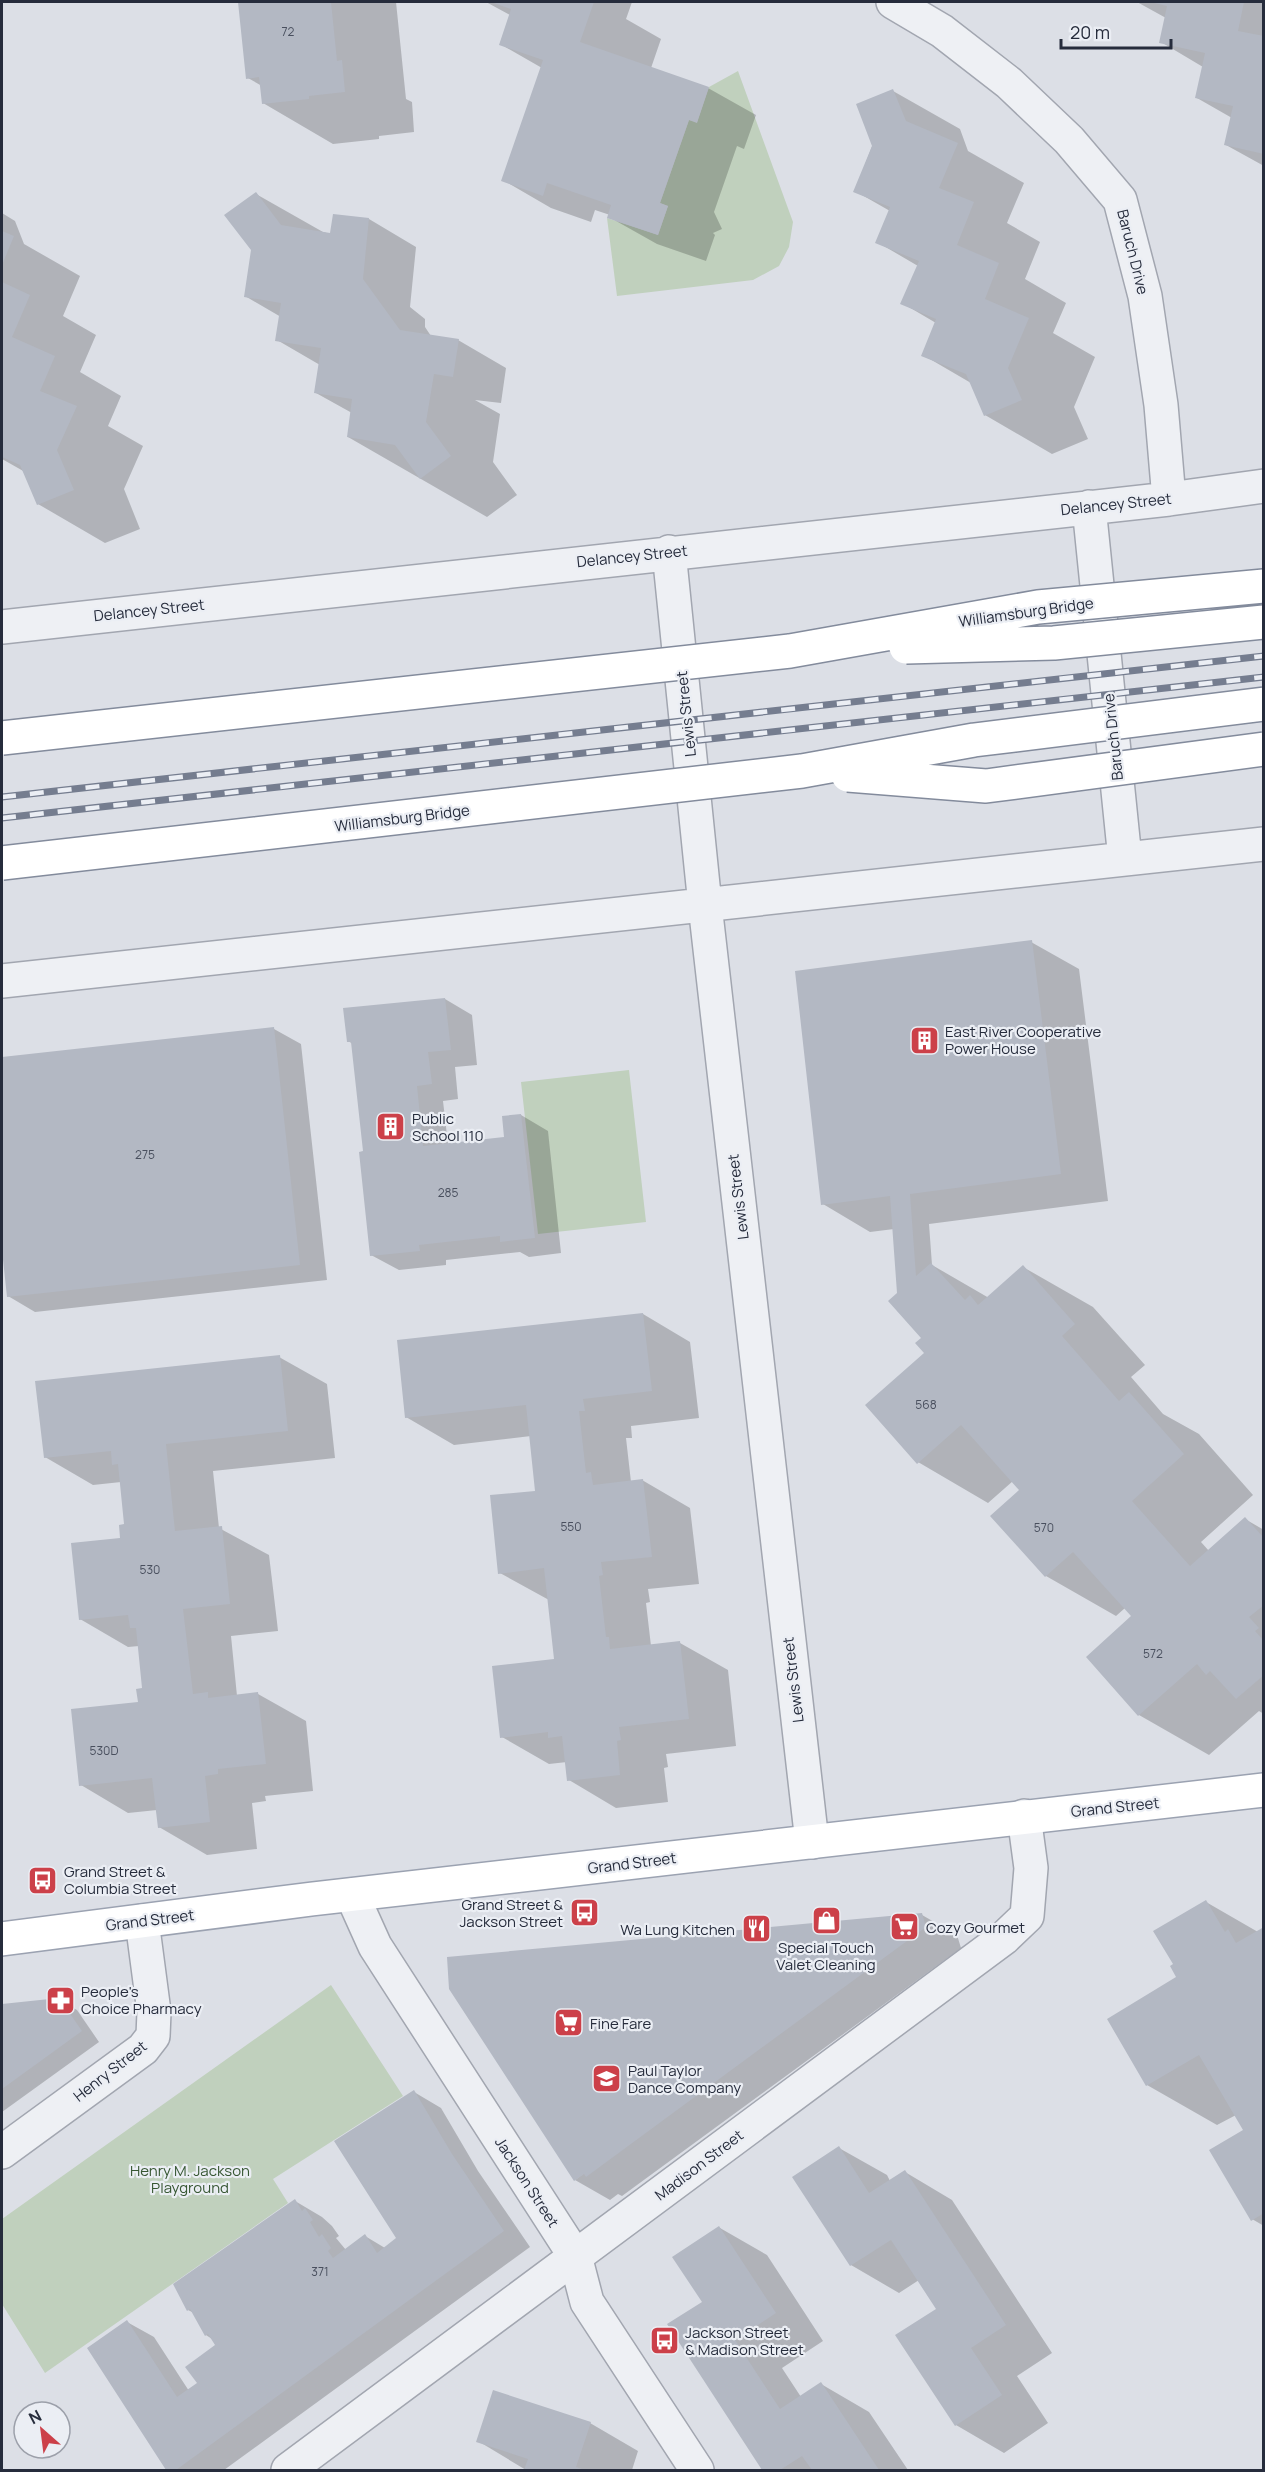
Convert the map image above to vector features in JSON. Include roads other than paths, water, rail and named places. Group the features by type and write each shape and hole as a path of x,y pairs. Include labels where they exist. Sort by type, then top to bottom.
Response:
{"main road":[{"name":"Williamsburg Bridge","path":"2,738 790,651 1038,607 1263,586"},
{"name":"Williamsburg Bridge","path":"790,651 1054,643 1263,622"},
{"name":"Williamsburg Bridge","path":"2,863 802,771 974,740 1263,704"},
{"name":"Williamsburg Bridge","path":"802,771 986,786 1263,749"},
{"name":"Grand Street","path":"2,1939 352,1895 1263,1790"}],"street":[{"name":"Baruch Drive","path":"893,2 942,31 1009,82 1070,141 1120,200 1145,296 1161,405 1169,499"},
{"name":"Delancey Street","path":"2,627 669,552 1169,499 1263,486"},
{"name":"Baruch Drive","path":"1089,507 1125,859"},
{"name":"Lewis Street","path":"669,552 705,905 812,1842"},
{"path":"2,981 1263,844"},
{"name":"Madison Street","path":"288,2470 1004,1938 1027,1916 1031,1868 1024,1816"},
{"name":"Jackson Street","path":"352,1895 375,1946 575,2256 587,2302 697,2470"},
{"name":"Henry Street","path":"2,2152 143,2049 153,2036 154,2012 142,1921"}],"railway":[{"path":"2,797 1264,656"},
{"path":"2,818 1264,677"}],"place":[{"name":"East River Cooperative Power House","path":"924,1040"},
{"name":"Public School 110","path":"391,1127"},
{"name":"Grand Street & Columbia Street","path":"43,1880"},
{"name":"Grand Street & Jackson Street","path":"584,1913"},
{"name":"Special Touch Valet Cleaning","path":"826,1920"},
{"name":"Cozy Gourmet","path":"905,1927"},
{"name":"Wa Lung Kitchen","path":"756,1929"},
{"name":"People's Choice Pharmacy","path":"60,2000"},
{"name":"Fine Fare","path":"569,2023"},
{"name":"Paul Taylor Dance Company","path":"607,2079"},
{"name":"Jackson Street & Madison Street","path":"664,2341"}],"park label":[{"name":"Henry M. Jackson Playground","path":"190,2178"}]}
